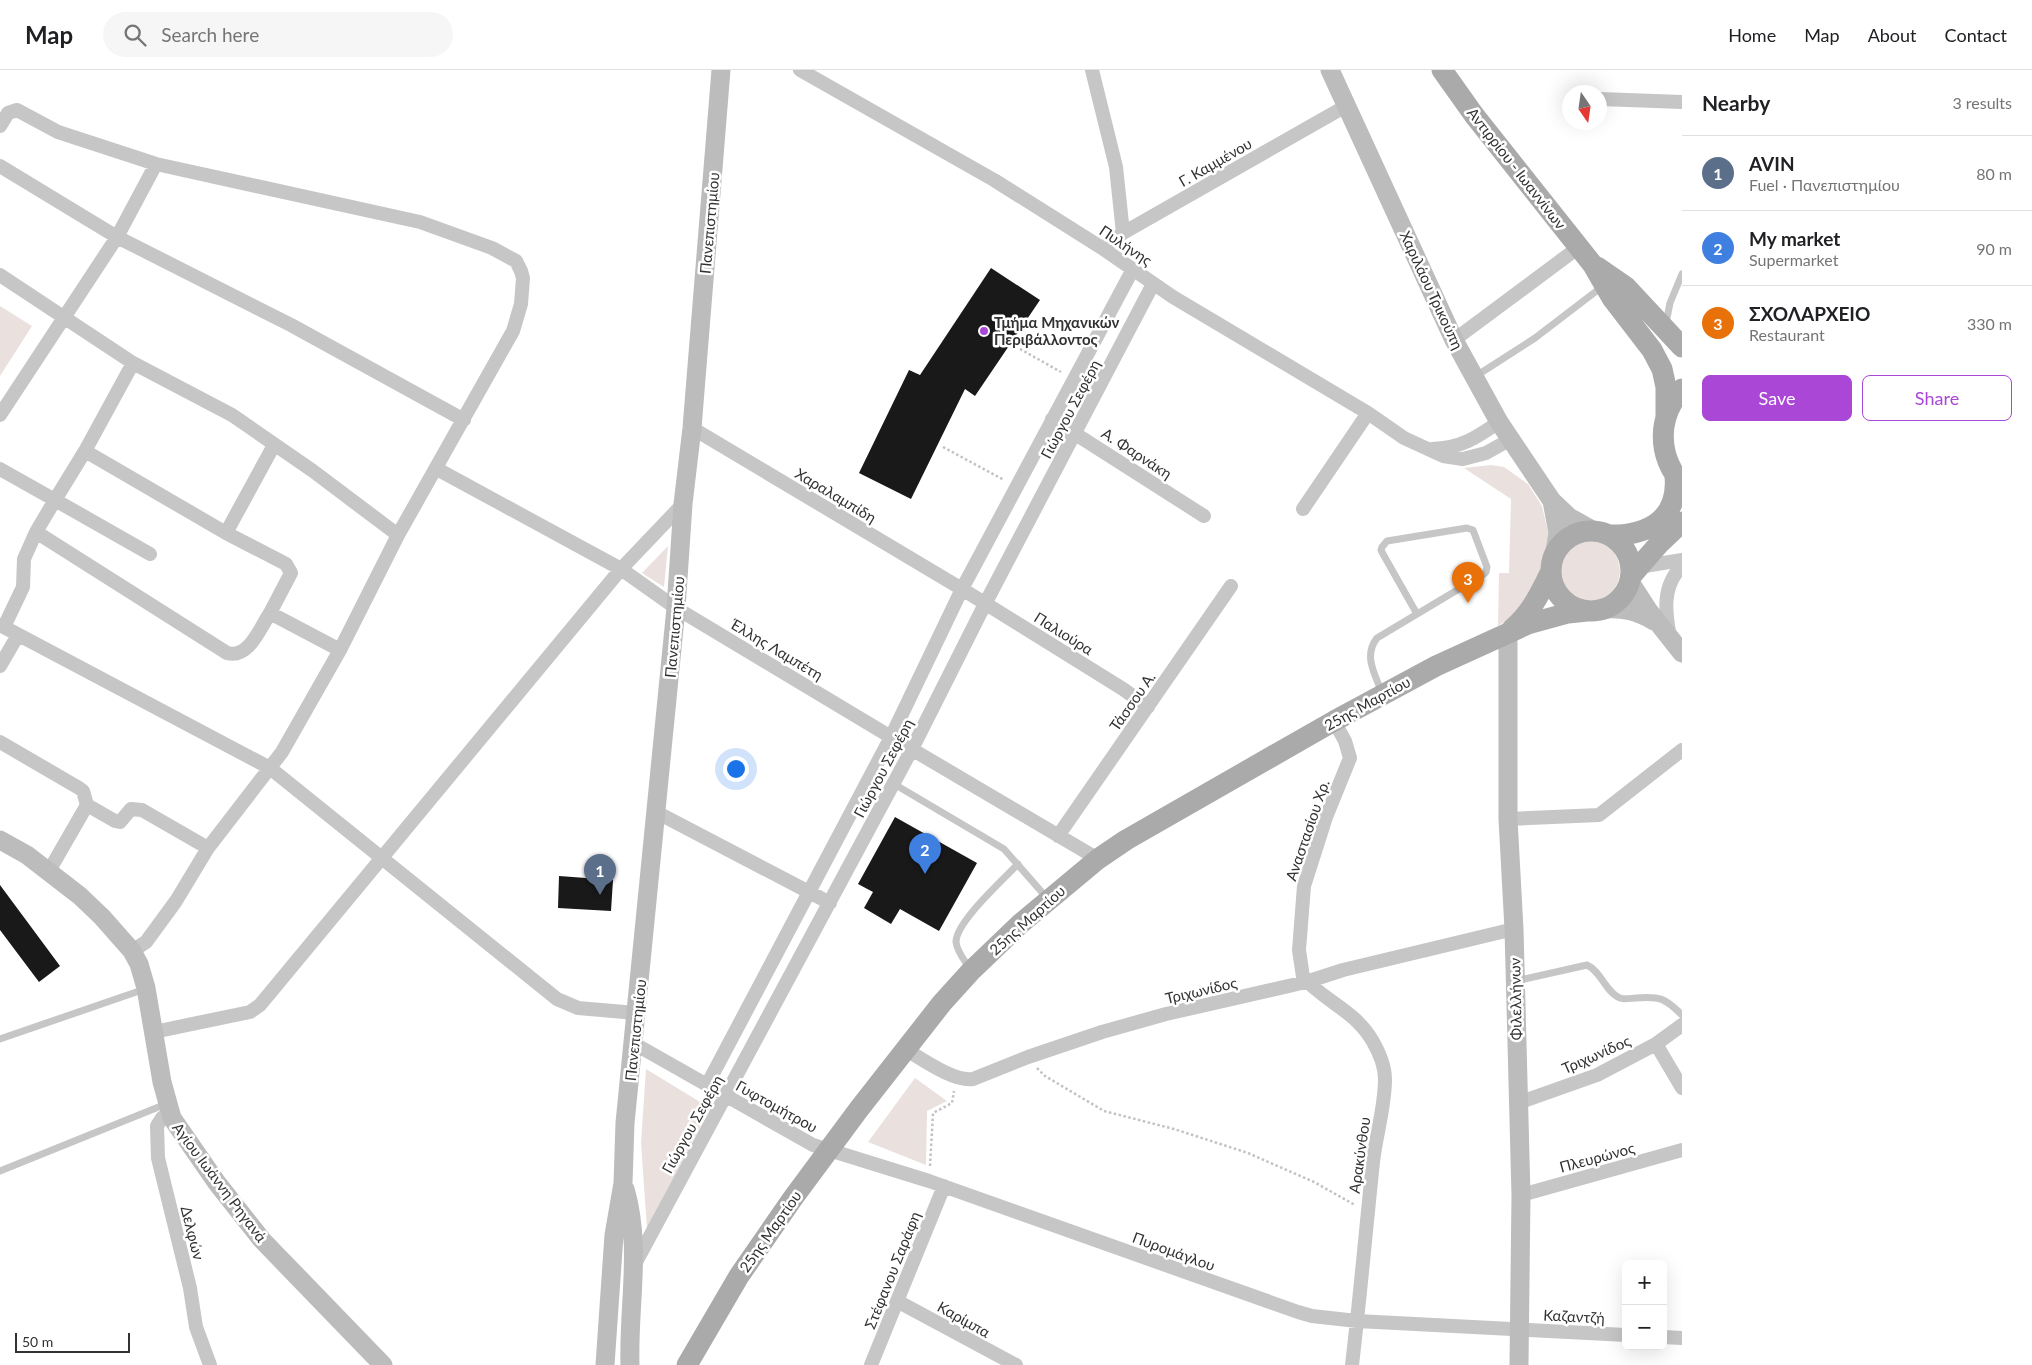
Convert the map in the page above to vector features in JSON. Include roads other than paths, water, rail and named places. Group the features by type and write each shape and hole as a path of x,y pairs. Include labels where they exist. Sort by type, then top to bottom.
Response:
{"main road":[{"name":"Αντιρρίου - Ιωαννίνων","path":"1442,70 1474,115 1593,265 1609,282 1659,363 1666,387 1666,416"},
{"name":"Αντιρρίου - Ιωαννίνων","path":"1609,282 1626,286 1682,347"},
{"path":"1682,389 1670,405 1662,436 1668,462 1679,480 1673,504 1667,514 1656,524 1630,534 1583,531 1572,535 1556,551 1550,565 1552,584 1558,595 1576,609 1596,610 1621,598 1633,575 1682,522"},
{"path":"1602,533 1624,548 1633,575"},
{"name":"25ης Μαρτίου","path":"1508,632 1522,620 1534,603 1550,573"},
{"name":"25ης Μαρτίου","path":"687,1365 738,1276 827,1151 942,1003 1020,924 1098,859 1175,811 1436,666 1508,632 1549,617 1596,610"}],"street":[{"name":"Πανεπιστημίου","path":"605,1365 614,1235 623,1183 625,1123 676,608 683,504 692,428 721,70"},
{"name":"Πυλήνης","path":"800,70 994,180 1102,248 1190,307 1368,413 1404,438 1443,456 1463,459 1486,453 1511,439"},
{"path":"1092,70 1116,167 1123,233"},
{"name":"Χαριλάου Τρικούπη","path":"1330,70 1454,340 1476,376 1500,422 1552,501 1569,517 1602,533"},
{"path":"1607,99 1682,102"},
{"name":"Γ. Καμμένου","path":"1102,248 1123,233 1346,106"},
{"path":"0,126 8,113 17,110 58,132 156,164 420,222 492,248 516,261 523,278 519,316 504,350 398,535 340,650 282,752 208,848 176,901 146,942 132,951"},
{"path":"0,415 117,237 156,164"},
{"path":"0,166 117,237 291,325 464,420"},
{"path":"1454,340 1579,247"},
{"name":"Γιώργου Σεφέρη","path":"707,1085 891,737 962,590 1132,269"},
{"path":"0,275 132,363 232,415 398,535"},
{"name":"Γιώργου Σεφέρη","path":"635,1264 894,784 1154,284"},
{"path":"132,363 84,451 36,532 24,559 23,587 2,626 270,768 557,999 578,1008 636,1013"},
{"path":"1303,509 1368,413"},
{"name":"Α. Φαρνάκη","path":"1052,419 1204,516"},
{"name":"Πυλήνης","path":"1431,449 1443,449 1466,443 1500,422"},
{"name":"Χαραλαμπίδη","path":"692,428 962,590"},
{"path":"226,532 274,445"},
{"path":"36,532 227,652 238,654 247,648 270,613 291,573 289,567 84,451"},
{"path":"0,469 150,554"},
{"name":"Έλλης Λαμπέτη","path":"437,469 622,569 676,608 1098,859"},
{"name":"Χαριλάου Τρικούπη","path":"1552,501 1558,533 1556,551"},
{"path":"154,1032 250,1012 260,1005 622,569 683,504"},
{"path":"1682,560 1633,575 1664,631 1682,653"},
{"path":"1664,631 1669,583 1682,566"},
{"name":"Τάσσου Α.","path":"1058,836 1231,586"},
{"name":"Παλιούρα","path":"962,590 1124,689 1148,707"},
{"path":"1596,610 1622,608 1633,610 1664,631"},
{"path":"270,613 340,650"},
{"name":"Φιλελλήνων","path":"1508,632 1508,819 1514,929 1521,1195 1519,1365"},
{"path":"0,666 18,635"},
{"name":"Αναστασίου Χρ.","path":"1306,982 1301,973 1299,950 1304,886 1326,817 1350,758 1345,741 1334,721"},
{"path":"0,742 79,788 82,791 86,805 117,822 123,820 131,809 142,810 208,848"},
{"path":"1508,819 1599,815 1682,750"},
{"path":"48,871 86,805"},
{"path":"656,812 830,902"},
{"name":"Αγίου Ιωάννη Ρηγανά","path":"0,840 48,871 102,917 132,951 139,964 146,988 168,1108 200,1159 250,1226 383,1365"},
{"name":"Τριχωνίδος","path":"905,1049 957,1077 967,1080 973,1079 1028,1057 1102,1032 1166,1014 1306,982 1343,970 1514,929"},
{"name":"Αρακύνθου","path":"1306,982 1336,1003 1362,1026 1372,1041 1384,1068 1385,1089 1375,1145 1352,1365"},
{"name":"Τριχωνίδος","path":"1518,1103 1597,1075 1656,1044 1682,1025"},
{"name":"Γυφτομήτρου","path":"633,1044 794,1136 827,1151"},
{"path":"1656,1044 1682,1088"},
{"name":"Δελφών","path":"168,1108 157,1126 158,1158 190,1288 196,1327 210,1365"},
{"name":"Πλευρώνος","path":"1521,1195 1682,1150"},
{"name":"Πυρομάγλου","path":"827,1151 944,1186 1312,1316 1357,1321 1520,1330"},
{"name":"Πανεπιστημίου","path":"623,1183 632,1223 635,1264 630,1365"},
{"name":"Στέφανου Σαράφη","path":"871,1365 944,1186"},
{"name":"Καρίμπα","path":"897,1301 1016,1365"},
{"name":"Καζαντζή","path":"1520,1330 1622,1335"},
{"path":"1667,1337 1682,1338"}],"lane":[{"path":"1666,331 1670,303 1682,274"},
{"path":"1476,376 1535,338 1609,282"},
{"path":"1383,694 1372,666 1370,650 1377,638 1417,614 1486,572 1487,567 1473,530 1467,528 1384,543 1383,554 1417,614"},
{"path":"894,784 1004,849 1049,900"},
{"path":"971,972 958,951 957,934 964,922 1018,864"},
{"path":"1514,982 1587,964 1592,967 1614,994 1621,998 1654,997 1664,999 1682,1015"},
{"path":"0,1040 146,988"},
{"path":"0,1171 168,1108"}],"place":[{"name":"Τμήμα Μηχανικών Περιβάλλοντος","path":"984,331"},
{"name":"ΣΧΟΛΑΡΧΕΙΟ","path":"1468,603"},
{"name":"My market","path":"925,874"},
{"name":"AVIN","path":"600,895"}]}
